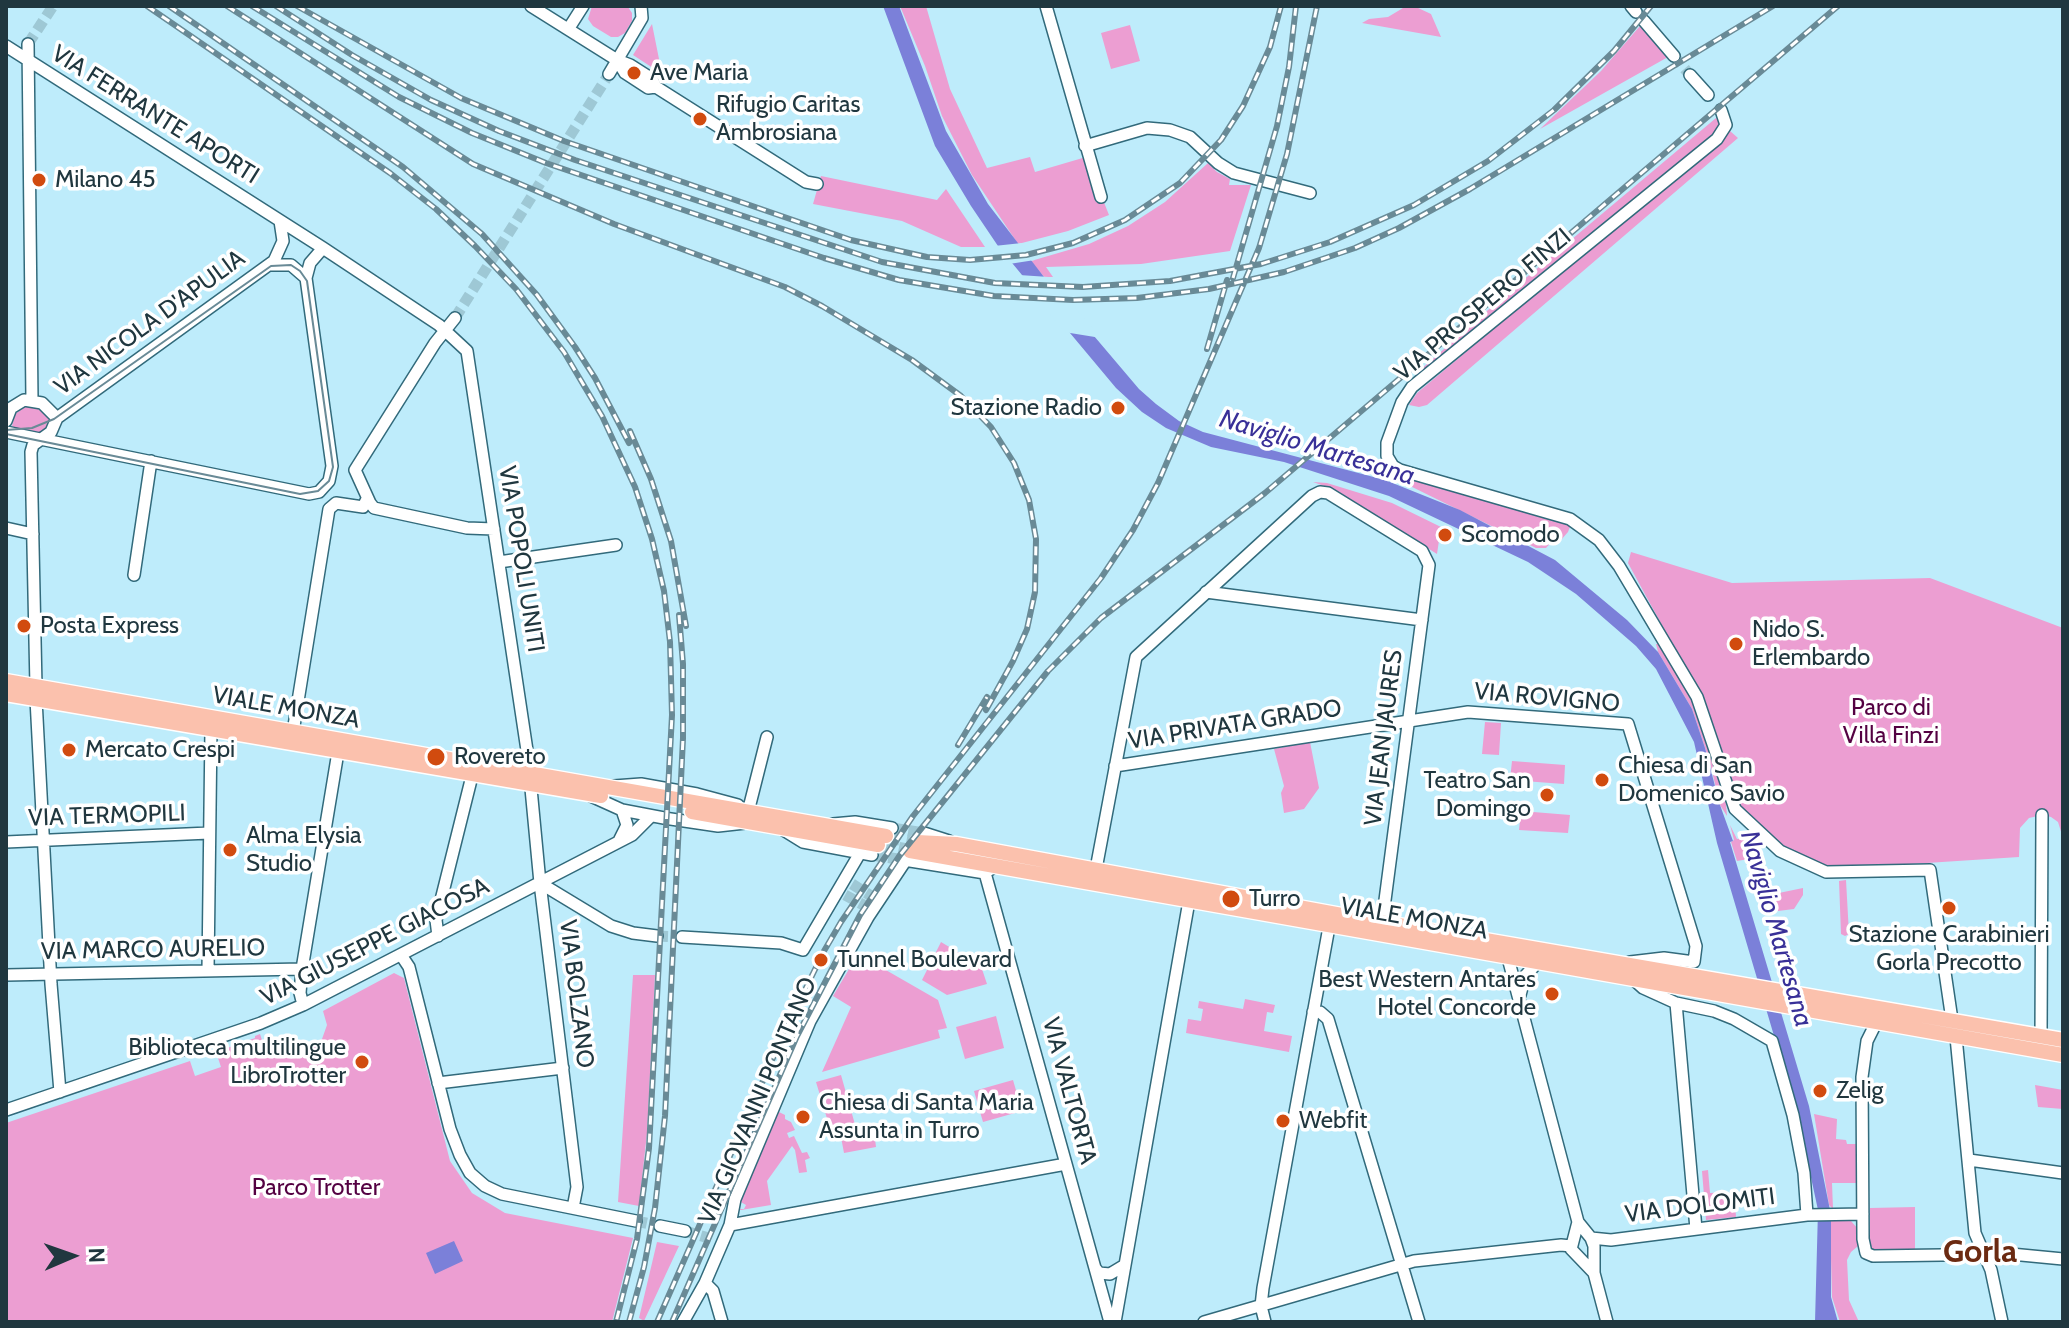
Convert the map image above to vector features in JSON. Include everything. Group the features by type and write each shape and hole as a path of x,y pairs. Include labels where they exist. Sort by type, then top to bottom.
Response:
{"main road":[{"name":"VIALE MONZA","path":"6,681 36,693 211,729 472,776 609,788 829,825 878,843"},
{"name":"VIALE MONZA","path":"6,694 36,693 293,732 587,794 749,815 782,829 878,843"},
{"name":"VIALE MONZA","path":"912,849 956,844 1096,869 1329,927 1632,978 1757,994 1775,991 2063,1040"},
{"name":"VIALE MONZA","path":"912,849 990,870 1093,885 1191,894 1606,962 1757,994 1783,1006 2063,1055"},
{"path":"1093,885 1096,869"},
{"path":"1952,1020 1956,1037"}],"street":[{"path":"531,6 652,79 656,87 806,182 817,184"},
{"path":"569,28 583,6"},
{"path":"1046,6 1101,197"},
{"path":"609,74 642,18 644,7"},
{"path":"1644,21 1674,56"},
{"path":"28,44 32,400"},
{"name":"VIA FERRANTE APORTI","path":"6,46 323,248 446,332 467,351"},
{"path":"1690,75 1708,95"},
{"name":"VIA PROSPERO FINZI","path":"1721,110 1726,125 1717,139 1416,382 1402,402 1386,448 1391,463 1400,470 1570,519 1599,540 1626,578 1697,697 1735,809 1778,849 1798,861 1830,872 1925,869 1931,872 1952,1020"},
{"path":"1085,146 1147,128 1170,130 1190,137 1234,173 1310,193"},
{"path":"269,265 282,245 280,221"},
{"path":"6,432 309,494 324,488 331,478 332,463 306,278 310,263 323,248"},
{"path":"269,265 291,265 306,278"},
{"name":"VIA NICOLA D'APULIA","path":"41,440 51,432 57,418 269,265"},
{"path":"455,318 435,343 356,467 367,499 377,509 467,528 494,529"},
{"name":"VIA POPOLI UNITI","path":"467,351 530,780"},
{"path":"7,412 19,402 32,400 46,405 57,418"},
{"path":"41,440 33,445 31,452 36,693 60,1092"},
{"path":"134,575 151,461"},
{"name":"VIA JEAN JAURES","path":"1206,592 1310,497 1323,492 1422,551 1428,559 1382,923"},
{"path":"293,732 329,509 334,503 361,508 366,505 367,499"},
{"path":"6,528 33,534"},
{"path":"499,562 616,545"},
{"path":"1096,869 1136,657 1206,592 1422,620"},
{"name":"VIA ROVIGNO","path":"1408,721 1468,712 1628,724 1695,942 1694,962"},
{"name":"VIA PRIVATA GRADO","path":"1115,766 1408,721"},
{"path":"208,970 211,729"},
{"path":"749,815 767,737"},
{"path":"303,1005 300,993 302,969 338,752"},
{"path":"438,936 436,920 472,776"},
{"name":"VIA BOLZANO","path":"530,780 577,1187 573,1208"},
{"name":"VIALE MONZA","path":"609,788 619,784 641,784 702,795 749,815"},
{"name":"VIALE MONZA","path":"587,794 622,810 718,826 749,815 764,814"},
{"path":"619,841 627,825 622,810"},
{"path":"2041,1036 2042,815"},
{"name":"VIA GIUSEPPE GIACOSA","path":"6,1110 261,1023 303,1005 639,831 651,816"},
{"name":"VIA TERMOPILI","path":"6,842 209,833"},
{"path":"682,937 783,943 803,950 878,843"},
{"name":"VIA GIOVANNI PONTANO","path":"683,1322 705,1283 716,1241 730,1225 735,1199 810,1021 874,904 912,849"},
{"name":"VIA VALTORTA","path":"990,870 1066,1164 1112,1322"},
{"path":"540,883 611,926 657,936"},
{"path":"1112,1322 1125,1265 1191,894"},
{"path":"1265,1322 1261,1306 1329,927"},
{"path":"401,955 409,967 438,1083 458,1152 466,1168 475,1178 502,1194 636,1221"},
{"path":"1508,958 1578,1222 1590,1237"},
{"name":"VIALE MONZA","path":"1606,962 1664,958 1694,962"},
{"path":"1520,1004 1523,979 1537,963"},
{"name":"VIA MARCO AURELIO","path":"6,975 302,969"},
{"name":"VIALE MONZA","path":"1632,978 1643,988 1676,1003 1729,1017 1763,1034 1773,1043 1789,1098 1811,1215"},
{"path":"1676,1003 1696,1229"},
{"path":"1313,1012 1320,1012 1328,1019 1419,1322"},
{"path":"1876,1023 1868,1037 1863,1065 1863,1214 1864,1245 1868,1254 2011,1254 2063,1259"},
{"path":"1956,1037 1975,1233 1991,1270 2002,1322"},
{"path":"438,1083 563,1068"},
{"path":"1969,1160 2063,1173"},
{"path":"730,1225 1066,1164"},
{"name":"VIA DOLOMITI","path":"1204,1322 1414,1261 1571,1243 1578,1235 1611,1240 1811,1215 1863,1214"},
{"path":"1578,1222 1571,1243 1594,1273"},
{"path":"660,1226 685,1231"},
{"name":"VIA DOLOMITI","path":"1590,1237 1594,1246 1594,1273 1607,1322"},
{"path":"1579,1257 1592,1252"},
{"path":"1095,1267 1099,1273 1110,1274 1125,1265"},
{"path":"705,1283 713,1291 722,1322"}],"green space":[{"path":"592,6 628,7 632,21 625,33 611,37 593,26 588,19"},
{"path":"900,6 926,6 950,89 987,168 1030,157 1035,172 1086,157 1109,215 1068,231 1018,244 972,175 942,116"},
{"path":"1416,7 1431,14 1441,37 1362,23 1388,17 1403,8"},
{"path":"652,24 662,74 633,55"},
{"path":"1130,25 1140,61 1111,69 1101,33"},
{"path":"1640,26 1668,57 1540,129 1601,71"},
{"path":"1716,118 1721,123 1718,131 1403,391 1418,372 1496,303"},
{"path":"1730,131 1738,138 1427,405 1409,405 1417,393"},
{"path":"1208,163 1230,179 1229,185 1251,185 1230,251 1141,264 1046,267 1053,277 1044,277 1031,261 1089,244 1128,226 1165,202"},
{"path":"821,176 937,200 946,189 985,247 961,247 902,221 813,204"},
{"path":"26,406 37,407 48,417 51,426 41,437 17,432 12,426 15,414"},
{"path":"1405,477 1571,524 1561,540 1557,536 1546,548 1536,548 1400,481"},
{"path":"1313,482 1327,483 1392,503 1441,527 1437,554 1333,489"},
{"name":"Parco di Villa Finzi","path":"1631,552 1732,583 1930,578 2063,628 2063,838 2058,822 2042,815 2029,818 2020,828 2019,857 1834,869 1788,852 1737,803 1707,708 1628,563"},
{"path":"1656,644 1659,644 1696,703 1727,816 1720,805 1692,709"},
{"path":"1485,722 1501,723 1499,755 1482,754"},
{"path":"1310,742 1319,788 1304,809 1284,813 1281,793 1284,786 1274,749"},
{"path":"1512,761 1565,765 1564,784 1510,780"},
{"path":"1521,811 1570,815 1568,833 1519,830"},
{"path":"1730,825 1737,839 1745,838 1762,854 1751,866 1749,859 1737,861"},
{"path":"1846,880 1849,934 1845,936 1841,934 1839,881"},
{"path":"1803,888 1803,895 1794,909 1778,911 1774,894"},
{"path":"941,942 981,966 987,984 947,995 922,980"},
{"path":"858,954 938,1000 947,1028 938,1030 940,1038 822,1072 851,1007 833,996"},
{"name":"Parco Trotter","path":"394,973 404,978 450,1161 472,1193 505,1213 633,1238 612,1322 6,1322 6,1123 190,1061 195,1076 221,1067 216,1052 260,1034 264,1046 276,1053 293,1056 306,1052 322,1039 327,1025 323,1011"},
{"path":"633,975 655,975 647,1133 639,1206 618,1202"},
{"path":"1245,999 1275,1005 1273,1013 1267,1012 1264,1031 1292,1036 1289,1052 1186,1033 1188,1019 1201,1021 1203,1009 1198,1008 1199,1001 1243,1009"},
{"path":"996,1016 1004,1048 965,1059 956,1027"},
{"path":"841,1075 856,1128 832,1135 816,1082"},
{"path":"1013,1080 1022,1111 983,1122 974,1091"},
{"path":"2035,1085 2063,1090 2063,1109 2038,1107"},
{"path":"777,1111 785,1115 795,1130 787,1133 789,1138 794,1136 802,1153 807,1152 810,1158 805,1160 807,1172 799,1173 792,1146 767,1181 771,1205 741,1210 746,1205 739,1201"},
{"path":"1814,1114 1837,1119 1836,1139 1857,1144 1858,1183 1832,1183 1833,1209 1829,1205"},
{"path":"874,1131 876,1147 844,1153 841,1137"},
{"path":"1708,1170 1710,1193 1728,1192 1730,1202 1735,1201 1736,1217 1706,1220 1702,1171"},
{"path":"1915,1207 1915,1249 1870,1250 1870,1208"},
{"path":"1830,1220 1851,1221 1858,1229 1858,1246 1847,1260 1849,1300 1859,1322 1840,1322 1832,1297"},
{"path":"657,1242 679,1246 644,1321 639,1318"}],"water":[{"path":"883,6 899,6 946,131 988,204 1044,277 1139,389 1156,404 1179,421 1203,432 1385,480 1460,510 1555,560 1627,620 1658,652 1692,709 1705,748 1809,1106 1831,1215 1831,1297 1838,1322 1815,1322 1818,1210 1798,1117 1717,843 1694,742 1656,669 1636,646 1576,594 1528,562 1389,496 1284,462 1211,447 1166,428 1142,412 1116,388 1070,333 998,246 971,206 935,146"},
{"path":"454,1241 463,1261 435,1274 426,1253"}],"pier":[{"path":"1022,243 1035,260 1009,264 994,246"},
{"path":"1019,275 1049,277 1101,338 1064,332"}],"tunnel":[{"path":"28,44 53,6"},
{"path":"1674,56 1690,75"},
{"path":"455,318 609,74"},
{"path":"892,828 924,833"},
{"path":"886,836 917,842"},
{"path":"878,845 910,851"},
{"path":"872,855 904,860"},
{"path":"852,884 876,899"},
{"path":"845,895 869,908"},
{"path":"657,936 682,937"},
{"path":"636,1221 660,1226"},
{"path":"685,1231 712,1239"}],"tram line":[{"path":"6,430 32,428 54,419 271,266 291,265 307,281 333,467 329,481 318,491 300,494 6,434"}],"railway":[{"path":"147,6 390,173 436,209 475,246 516,289 564,352 602,416 635,487 652,539 664,591 670,642 672,715 649,1148 637,1239 616,1322"},
{"path":"169,6 403,167 482,234 537,295 575,347 629,443"},
{"path":"227,6 473,164 614,224 785,287 912,360 961,396 991,427 1014,463 1029,500 1036,539 1035,592 1027,629 986,710"},
{"path":"252,6 399,97 472,133 546,163 824,258 899,280 994,296 1073,300 1137,298 1209,289 1284,272 1355,248 1470,189 1773,6"},
{"path":"276,6 352,55 431,100 499,131 575,160 882,262 995,283 1083,287 1170,281 1261,264 1330,242 1414,205 1488,161 1554,110 1614,51 1651,6"},
{"path":"297,6 461,98 564,141 851,240 927,257 970,260 1026,255 1073,243 1125,220 1180,183 1221,140 1243,106 1270,47 1281,6"},
{"path":"1233,278 1277,126 1289,67 1296,6"},
{"path":"657,1322 783,1035 841,922 913,816 1101,578 1133,530 1158,483 1259,248 1287,154 1317,6"},
{"path":"672,1322 797,1036 860,915 900,855 1048,671 1101,618 1265,493 1838,6"},
{"path":"1207,349 1227,280"},
{"path":"630,431 651,479 671,541 686,626"},
{"path":"629,1322 655,1208 665,1116 683,738 683,664 679,615"},
{"path":"958,745 987,697"}],"place":[{"name":"Ave Maria","path":"634,73"},
{"name":"Rifugio Caritas Ambrosiana","path":"700,119"},
{"name":"Milano 45","path":"39,180"},
{"name":"Stazione Radio","path":"1118,408"},
{"name":"Scomodo","path":"1445,535"},
{"name":"Posta Express","path":"24,626"},
{"name":"Nido S. Erlembardo","path":"1736,644"},
{"name":"Mercato Crespi","path":"69,750"},
{"name":"Rovereto","path":"436,757"},
{"name":"Chiesa di San Domenico Savio","path":"1602,780"},
{"name":"Teatro San Domingo","path":"1547,795"},
{"name":"Alma Elysia Studio","path":"230,850"},
{"name":"Turro","path":"1231,899"},
{"name":"Stazione Carabinieri Gorla Precotto","path":"1949,908"},
{"name":"Tunnel Boulevard","path":"821,960"},
{"name":"Best Western Antares Hotel Concorde","path":"1552,994"},
{"name":"Biblioteca multilingue LibroTrotter","path":"362,1062"},
{"name":"Zelig","path":"1820,1091"},
{"name":"Chiesa di Santa Maria Assunta in Turro","path":"803,1117"},
{"name":"Webfit","path":"1283,1121"}],"district":[{"name":"Gorla","path":"1980,1253"}],"water label":[{"name":"Naviglio Martesana","path":"1317,448"},
{"name":"Naviglio Martesana","path":"1776,929"}]}
